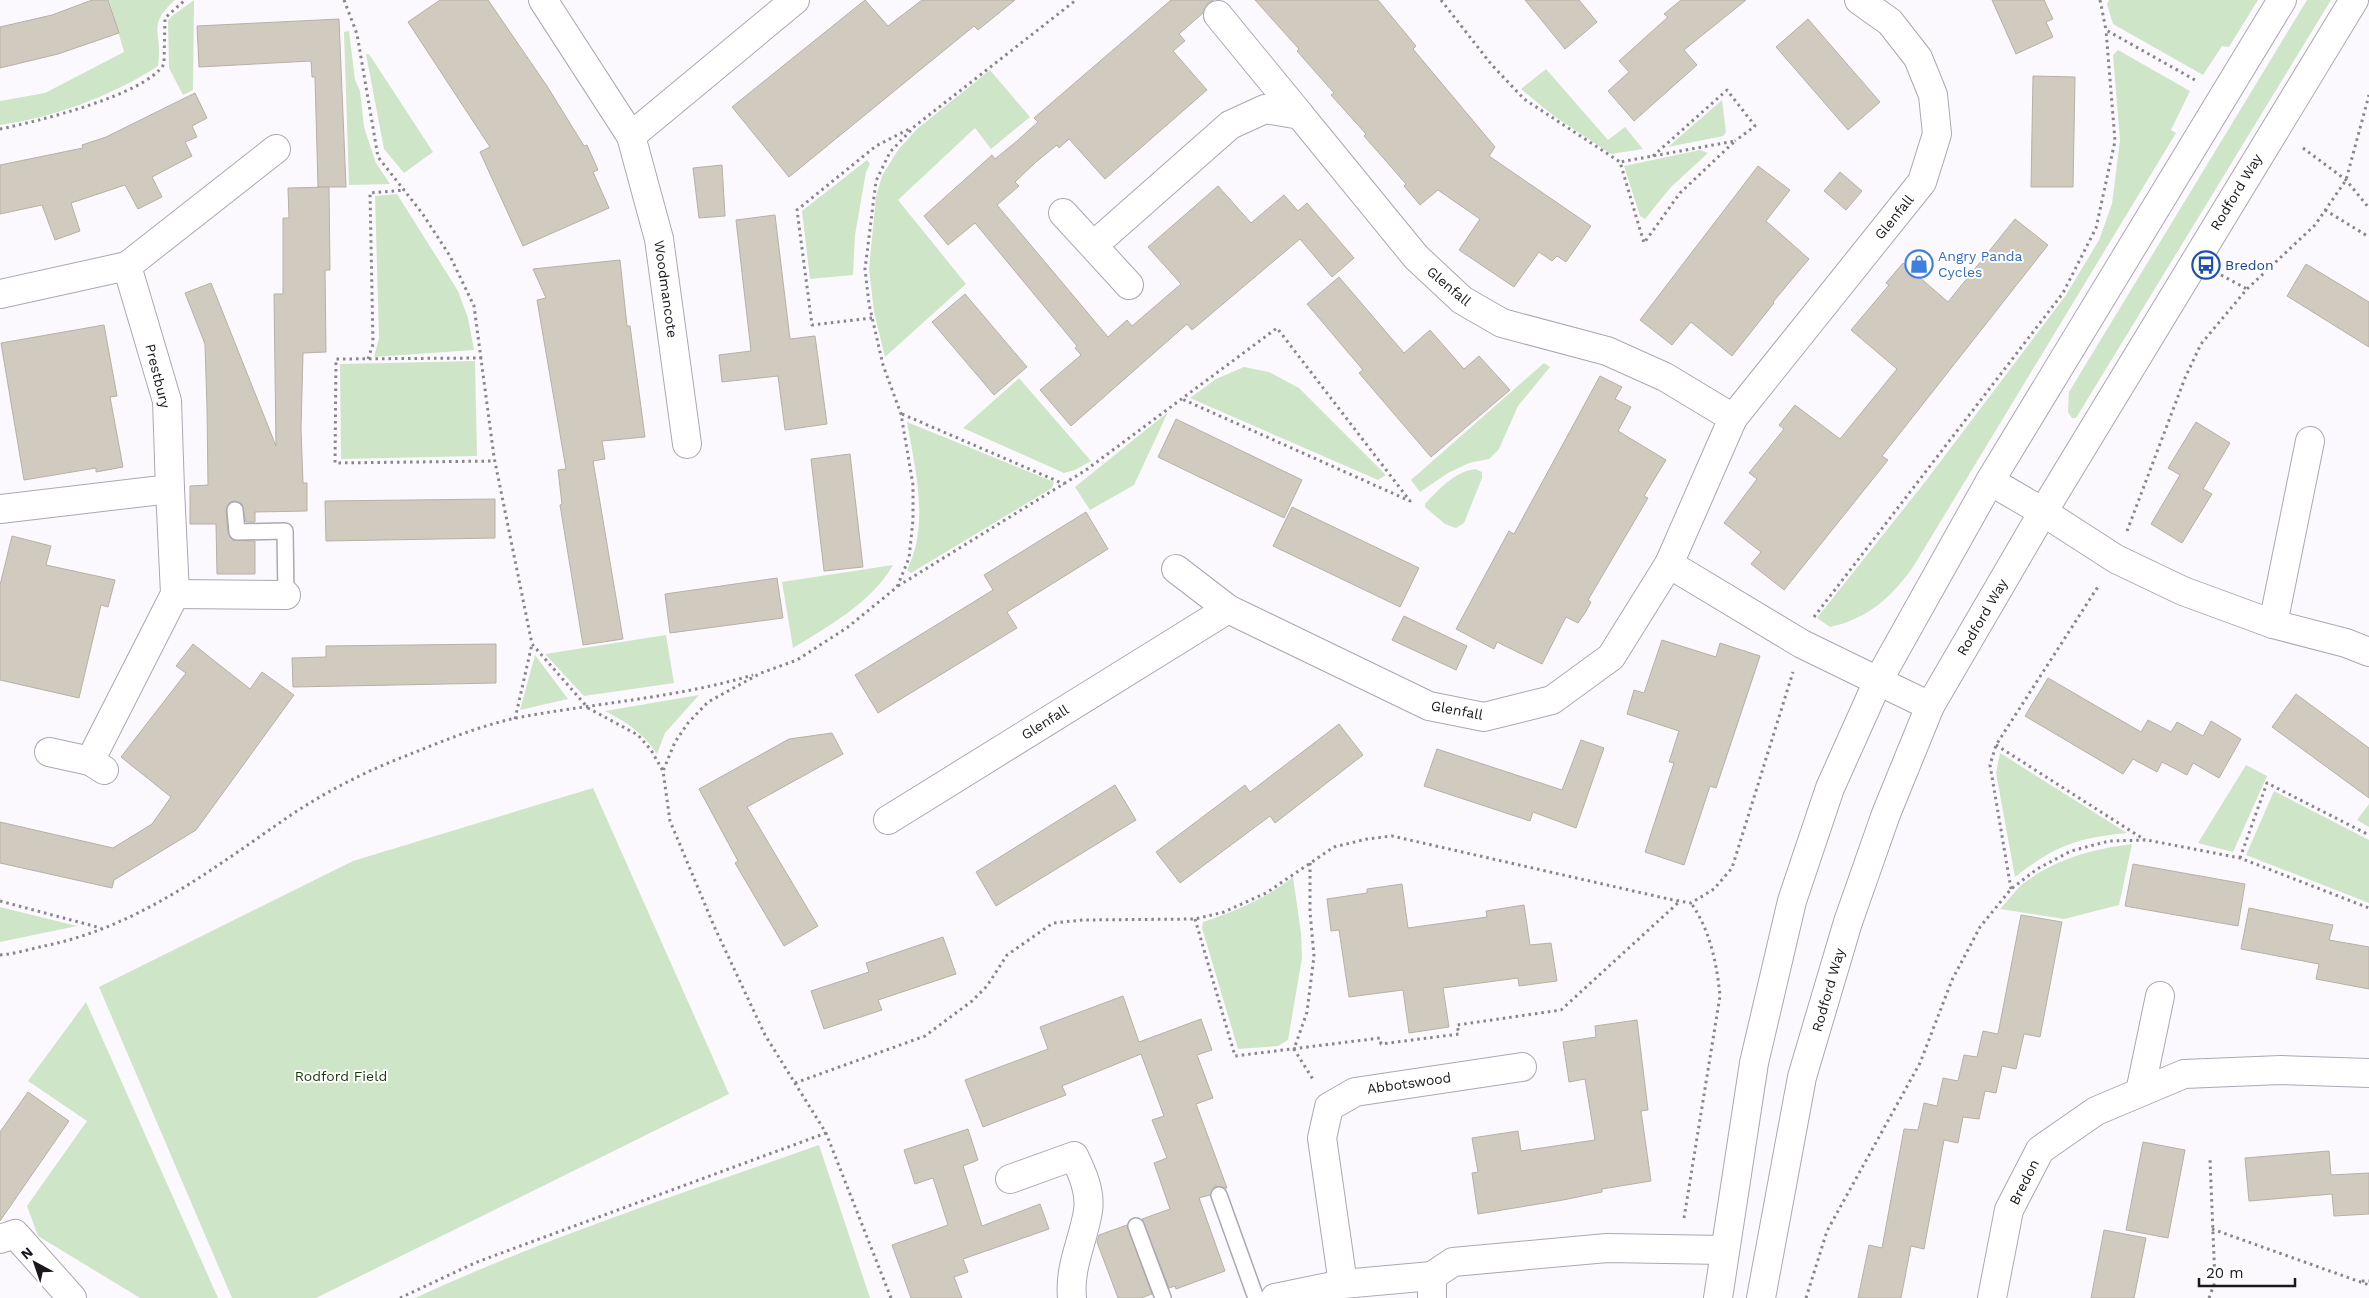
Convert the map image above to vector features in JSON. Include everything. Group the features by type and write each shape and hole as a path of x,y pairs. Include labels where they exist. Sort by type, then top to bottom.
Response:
{"street":[{"name":"Woodmancote","path":"543,0 631,136 659,239 687,444"},
{"path":"631,136 795,0"},
{"name":"Glenfall","path":"1176,569 1228,608 1429,706 1484,717 1552,700 1611,657 1669,564 1732,418 1922,182 1937,134 1933,95 1918,58 1890,22 1859,0"},
{"path":"1718,1298 1754,1063 1792,901 1830,788 1878,681 1990,481 2282,0"},
{"name":"Rodford Way","path":"1761,1298 1767,1256 1802,1077 1848,922 1886,814 1930,706 2043,512 2354,0"},
{"name":"Glenfall","path":"1218,15 1416,257 1462,300 1502,323 1607,351 1665,377 1732,418"},
{"path":"1094,245 1230,125 1264,109 1300,115"},
{"path":"0,294 127,266 276,150"},
{"path":"1063,213 1129,285"},
{"name":"Prestbury","path":"49,752 97,766 175,594 167,401 127,266"},
{"path":"2273,624 2310,441"},
{"path":"1990,481 2043,512 2116,559 2183,591 2273,624 2346,643 2369,652"},
{"path":"0,509 170,489"},
{"path":"1669,564 1802,644 1930,706"},
{"path":"175,594 286,595"},
{"name":"Glenfall","path":"888,820 1228,608"},
{"path":"2140,1092 2160,996"},
{"name":"Abbotswood","path":"1330,1106 1355,1092 1522,1067"},
{"name":"Bredon","path":"1992,1298 2010,1210 2040,1150 2096,1111 2184,1074 2281,1070 2369,1073"},
{"path":"1330,1106 1322,1138 1343,1284"},
{"path":"1010,1180 1074,1156 1085,1180 1088,1210 1070,1277 1072,1298"},
{"path":"0,1239 15,1234 72,1298"},
{"path":"1275,1298 1343,1284 1432,1287 1453,1262 1607,1248 1724,1250 1767,1256"}],"lane":[{"path":"235,510 237,532 285,531 286,595"},
{"path":"1219,1196 1256,1298"},
{"path":"1136,1226 1162,1298"}],"path":[{"path":"0,129 38,122 92,105 152,76 164,64 165,18 185,0"},
{"path":"344,0 357,34 378,157 405,190 450,256 474,306 494,462 532,644 515,718"},
{"path":"897,587 909,558 913,520 913,485 902,414 883,365 872,318 865,269 876,181 890,152 915,126 1076,0"},
{"path":"1441,0 1491,64 1524,98 1620,162 1644,243 1680,193 1755,126 1727,90 1653,157"},
{"path":"795,1083 925,1036 952,1018 972,1001 987,986 1007,955 1053,923 1083,920 1195,920 1224,912 1266,893 1334,847 1366,838 1392,836 1692,903 1714,889 1732,868 1802,644 1813,617 2063,293 2096,228 2115,141 2106,30 2100,0"},
{"path":"2106,30 2194,80"},
{"path":"2011,889 1990,765 1996,745 2116,559 2184,378 2201,344 2247,289 2315,224 2346,180 2369,95"},
{"path":"872,318 812,325 797,210 876,146 915,126"},
{"path":"1620,162 1735,142"},
{"path":"2303,148 2346,180 2369,208"},
{"path":"368,359 373,344 370,193 405,190"},
{"path":"2325,210 2369,237"},
{"path":"0,955 62,942 103,928 158,903 232,858 289,816 340,786 406,755 480,728 515,718 718,686 797,660 848,627 897,587 1086,470 1277,328 1410,501 1182,399"},
{"path":"482,358 336,359 335,463 494,462"},
{"path":"902,414 1064,484"},
{"path":"532,644 588,708 638,735 651,750 663,771 670,820 714,926 765,1035 826,1133 891,1298"},
{"path":"663,771 675,742 688,723 708,702 761,673"},
{"path":"1996,745 2147,840"},
{"path":"2240,858 2267,783 2369,835"},
{"path":"1806,1298 1827,1231 1920,1063 1952,980 1980,927 2011,889 2037,870 2071,851 2109,841 2147,840 2240,858 2369,908"},
{"path":"1294,1049 1307,1012 1314,956 1310,912 1310,862"},
{"path":"0,901 103,928"},
{"path":"1195,920 1235,1056 1380,1038 1381,1044 1459,1034 1457,1025 1561,1010 1680,901"},
{"path":"1679,1248 1720,996 1718,970 1702,918 1692,903"},
{"path":"1294,1049 1330,1106"},
{"path":"400,1298 477,1262 826,1133"},
{"path":"2209,1298 2215,1282 2210,1160"},
{"path":"2212,1229 2369,1285"},
{"path":"2359,1281 2369,1281"}],"green space":[{"path":"109,0 175,0 166,9 158,24 158,66 122,87 82,104 41,117 0,125 0,101 45,93 124,52"},
{"path":"194,0 193,90 183,95 169,68 168,21"},
{"path":"2109,0 2258,0 2229,47 2222,46 2203,75 2113,24 2107,4"},
{"path":"2307,0 2331,0 2076,418 2072,418 2068,412 2069,392"},
{"path":"349,31 355,80 360,91 364,127 376,163 390,184 349,185 344,32"},
{"path":"2118,50 2190,91 2171,130 2176,133 1913,567 1896,588 1877,606 1855,619 1830,627 1817,618 1925,482 2066,295 2099,240 2112,204 2120,140 2113,55"},
{"path":"366,54 369,54 433,152 404,173 384,149"},
{"path":"1546,69 1608,140 1625,127 1643,149 1611,154 1554,116 1521,89"},
{"path":"990,70 1030,117 991,149 975,128 898,200 966,284 885,357 874,312 869,269 876,197 882,176 898,150 917,129"},
{"path":"1722,100 1726,132 1723,136 1668,147"},
{"path":"1700,150 1708,153 1671,187 1645,219 1640,216 1624,166"},
{"path":"867,160 870,164 866,172 855,235 853,275 810,279 802,211"},
{"path":"397,194 458,291 468,318 474,350 374,357 379,338 375,196"},
{"path":"475,361 477,456 341,459 340,364"},
{"path":"1544,363 1550,367 1518,406 1499,449 1489,459 1469,463 1448,473 1420,492 1411,480"},
{"path":"1244,367 1269,372 1299,388 1386,475 1378,480 1190,398 1216,379"},
{"path":"1019,378 1091,461 1075,470 1064,473 963,428"},
{"path":"1168,412 1134,485 1090,510 1075,487"},
{"path":"907,422 1054,482 1052,488 911,573 907,570 918,534 919,496"},
{"path":"1475,469 1482,472 1482,478 1464,523 1456,528 1445,524 1425,507 1425,504 1447,482 1460,474"},
{"path":"893,565 862,602 835,622 793,648 782,582"},
{"path":"666,635 674,683 584,696 545,654"},
{"path":"535,655 568,699 520,710"},
{"path":"699,695 665,733 657,754 646,739 634,729 605,711"},
{"path":"2000,753 2127,833 2094,838 2067,845 2029,866 2015,877 1996,773"},
{"path":"2246,765 2267,776 2233,852 2198,843"},
{"name":"Rodford Field","path":"593,788 729,1094 316,1298 232,1298 99,987 353,861"},
{"path":"2274,791 2369,840 2369,903 2246,855"},
{"path":"2369,804 2369,827 2357,820"},
{"path":"2132,844 2119,905 2064,919 2000,909 2021,886 2048,867 2089,852"},
{"path":"1293,877 1301,933 1302,958 1288,1040 1278,1046 1238,1049 1202,928 1203,922 1250,903"},
{"path":"0,907 77,926 0,942"},
{"path":"86,1002 218,1298 140,1298 38,1236 27,1206 87,1121 28,1081"},
{"path":"819,1145 870,1298 415,1298 564,1236"}],"building":[{"path":"92,0 108,0 119,33 58,54 0,68 0,27 52,15"},
{"path":"440,0 488,0 547,86 584,146 587,145 598,170 593,172 609,208 523,246 480,152 490,147 408,22"},
{"path":"865,0 888,26 922,0 1015,0 978,30 974,26 789,177 732,107"},
{"path":"1171,0 1214,0 1208,3 1203,13 1179,34 1185,41 1173,51 1207,90 1105,179 1069,139 1059,148 1057,145 1036,162 1015,182 1019,186 997,205 1108,337 1127,320 1132,326 1181,284 1148,247 1218,186 1251,223 1284,195 1298,211 1307,203 1354,258 1332,277 1300,239 1192,330 1187,324 1071,426 1040,390 1081,355 1075,348 1077,346 975,223 948,245 924,216 992,155 995,159 1017,141 1038,122 1034,118"},
{"path":"1255,0 1378,0 1416,46 1413,49 1495,147 1489,156 1591,226 1566,262 1557,256 1552,261 1539,252 1514,287 1459,250 1480,219 1438,190 1420,205 1404,186 1406,184 1364,136 1366,134 1331,95 1334,93 1297,51 1299,49"},
{"path":"1525,0 1579,0 1597,22 1565,49"},
{"path":"1681,0 1746,0 1684,50 1697,65 1634,121 1608,91 1629,72 1619,61 1668,17 1664,14"},
{"path":"1992,0 2044,0 2053,19 2046,22 2053,37 2016,54"},
{"path":"339,19 346,187 318,187 315,77 312,77 311,61 199,67 197,26"},
{"path":"1808,19 1880,102 1848,130 1776,47"},
{"path":"2033,76 2075,77 2073,187 2031,187"},
{"path":"195,93 207,118 192,126 197,137 185,142 192,156 152,177 162,197 138,209 125,185 71,203 80,231 55,240 42,205 0,214 0,165 83,148 82,145 106,137"},
{"path":"722,165 725,216 699,218 693,168"},
{"path":"1758,166 1790,190 1766,221 1809,259 1732,356 1691,322 1672,345 1640,320"},
{"path":"1840,172 1862,191 1846,210 1824,191"},
{"path":"329,187 330,270 325,270 326,352 303,353 301,429 303,483 307,483 307,511 255,512 255,522 246,522 242,504 235,501 230,502 226,510 228,533 233,540 255,541 255,574 217,574 216,524 190,524 190,486 208,485 207,408 205,344 185,293 211,283 276,446 274,294 283,294 283,218 289,218 288,188"},
{"path":"775,215 790,339 815,336 827,424 785,430 778,376 722,382 719,355 751,351 736,220"},
{"path":"2015,219 2048,245 1882,456 1888,460 1784,590 1751,564 1761,552 1724,523 1757,479 1749,473 1784,429 1779,425 1795,405 1840,439 1897,369 1851,330 1889,285 1886,283 1903,263 1948,302"},
{"path":"620,260 627,326 630,326 645,437 602,441 605,459 593,461 623,639 583,645 560,505 562,504 558,470 566,469 537,300 546,298 533,269"},
{"path":"2306,264 2369,302 2369,347 2287,296"},
{"path":"1339,277 1404,353 1430,330 1464,369 1479,356 1510,390 1431,457 1359,373 1363,370 1307,304"},
{"path":"965,294 1027,367 994,395 932,322"},
{"path":"104,325 117,396 110,397 123,467 96,472 96,468 24,480 1,343"},
{"path":"1600,376 1622,387 1615,399 1631,407 1618,431 1666,460 1644,496 1648,498 1588,600 1591,602 1585,613 1578,623 1566,617 1542,664 1497,642 1494,649 1456,629 1509,531 1514,534"},
{"path":"1176,419 1302,480 1284,518 1158,457"},
{"path":"2196,422 2230,443 2203,489 2212,494 2182,543 2151,524 2180,475 2168,468"},
{"path":"850,454 863,567 824,571 811,459"},
{"path":"495,499 495,538 326,541 325,501"},
{"path":"1292,507 1419,568 1400,607 1273,546"},
{"path":"1086,512 1108,549 1007,612 1017,628 878,713 855,675 993,590 984,575"},
{"path":"12,536 51,546 46,565 115,580 108,607 101,605 79,698 0,680 0,585"},
{"path":"777,578 783,618 670,633 665,594"},
{"path":"1404,616 1467,646 1456,670 1392,640"},
{"path":"1662,640 1716,657 1720,643 1760,656 1716,788 1710,786 1684,865 1645,852 1674,763 1669,762 1679,731 1627,714 1634,690 1644,693"},
{"path":"193,644 250,689 262,672 294,695 196,830 114,880 112,888 0,863 0,822 113,848 152,824 171,797 121,757 186,673 176,666"},
{"path":"496,644 496,683 293,687 292,658 326,657 326,646"},
{"path":"2048,678 2141,732 2148,720 2171,732 2177,722 2203,736 2211,721 2241,739 2219,778 2193,763 2187,775 2162,762 2157,772 2133,759 2123,774 2025,716"},
{"path":"2296,694 2369,748 2369,798 2272,727"},
{"path":"1339,724 1363,755 1275,823 1270,816 1180,883 1156,852 1245,785 1250,792"},
{"path":"832,733 843,754 747,807 818,926 784,946 735,863 738,861 699,789 789,739"},
{"path":"1581,740 1604,748 1576,828 1533,812 1530,821 1424,786 1437,749 1562,790"},
{"path":"1115,785 1136,820 996,906 976,872"},
{"path":"2133,864 2245,884 2238,926 2125,906"},
{"path":"1402,884 1408,928 1487,917 1486,911 1524,905 1530,945 1551,943 1557,981 1519,986 1518,978 1443,988 1449,1027 1409,1033 1403,990 1349,997 1339,930 1331,931 1327,899 1367,893 1367,889"},
{"path":"2249,908 2333,925 2329,940 2369,947 2369,989 2316,979 2319,964 2241,949"},
{"path":"2021,915 2062,922 2040,1037 2024,1034 2016,1069 2002,1066 1996,1093 1985,1091 1979,1119 1963,1117 1958,1143 1944,1140 1924,1249 1911,1246 1901,1298 1858,1298 1869,1245 1882,1248 1904,1129 1918,1130 1924,1103 1937,1106 1943,1078 1958,1081 1964,1055 1977,1057 1983,1031 1998,1034"},
{"path":"943,937 956,974 878,1000 882,1010 824,1029 811,991 869,972 866,963"},
{"path":"1123,996 1139,1042 1201,1019 1212,1050 1197,1055 1213,1098 1196,1104 1227,1188 1215,1186 1210,1195 1199,1198 1225,1271 1176,1289 1175,1286 1169,1288 1142,1219 1170,1209 1154,1163 1167,1158 1152,1120 1164,1116 1141,1054 1062,1086 1066,1095 983,1127 965,1080 1048,1049 1040,1027"},
{"path":"1637,1020 1648,1110 1641,1111 1651,1181 1602,1189 1602,1192 1563,1200 1478,1214 1472,1173 1478,1172 1472,1138 1518,1131 1521,1151 1595,1140 1585,1079 1569,1082 1563,1042 1596,1037 1595,1026"},
{"path":"28,1092 69,1121 0,1221 0,1132"},
{"path":"968,1129 978,1160 963,1166 982,1226 1040,1204 1049,1229 963,1259 968,1272 954,1277 962,1298 911,1298 892,1245 948,1225 933,1178 915,1184 904,1150"},
{"path":"2143,1142 2185,1150 2168,1238 2126,1230"},
{"path":"2329,1151 2331,1175 2369,1173 2369,1214 2334,1216 2332,1194 2249,1201 2245,1158"},
{"path":"1127,1225 1152,1294 1141,1298 1118,1298 1097,1242 1099,1235"},
{"path":"2104,1230 2146,1238 2134,1298 2091,1298"}],"place":[{"name":"Angry Panda Cycles","path":"1919,264"},
{"name":"Bredon","path":"2206,265"}]}
